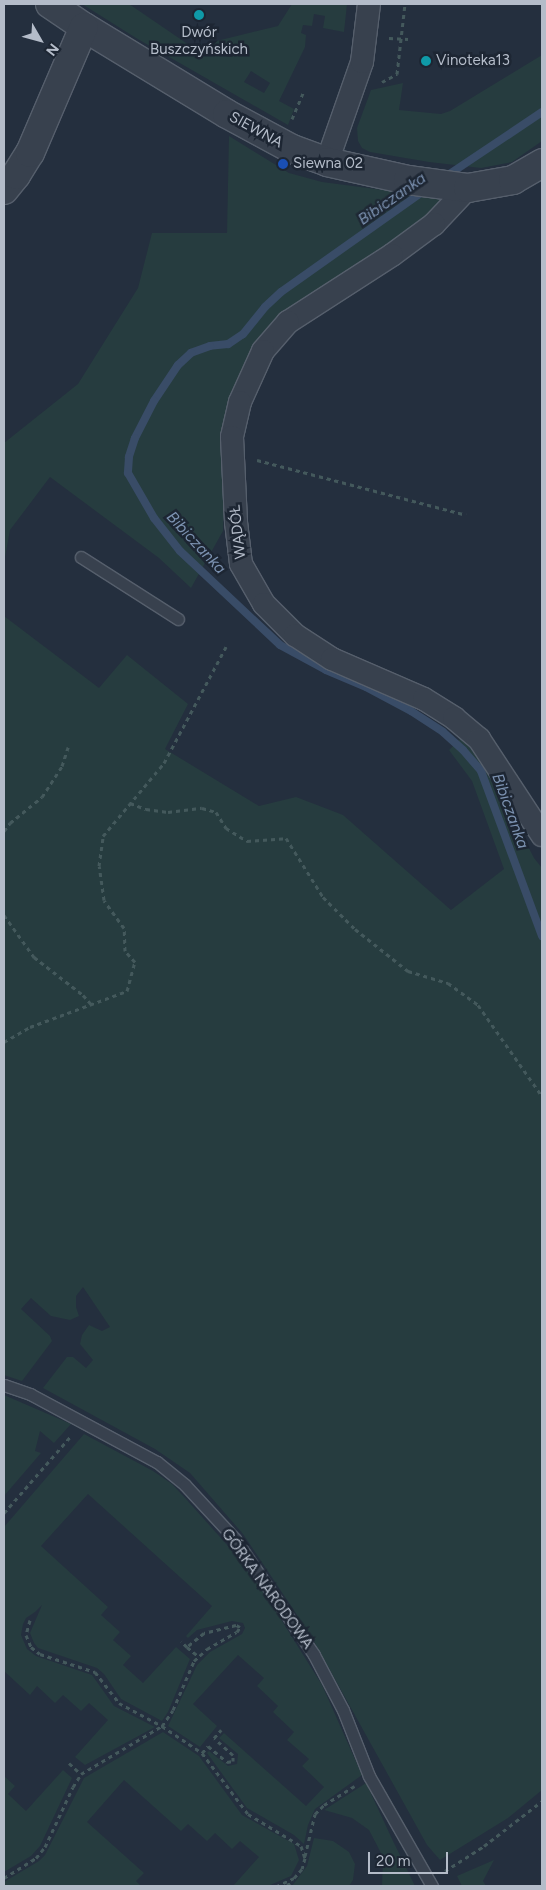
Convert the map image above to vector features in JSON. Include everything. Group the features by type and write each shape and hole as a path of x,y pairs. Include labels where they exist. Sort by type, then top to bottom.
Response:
{"street":[{"name":"SIEWNA","path":"50,4 226,114 292,149 327,162 408,180 459,187 513,180 542,163"},
{"path":"327,162 362,62 369,4"},
{"path":"4,190 30,153 84,27"},
{"name":"WĄDÓŁ","path":"459,187 434,224 392,255 288,322 263,351 240,402 232,437 236,522 241,564 264,604 295,635 332,659 424,698 454,718 479,739 542,835"}],"lane":[{"path":"81,557 178,619"},
{"name":"GÓRKA NARODOWA","path":"4,1385 30,1394 157,1462 185,1485 234,1539 314,1654 343,1710 369,1776 430,1884"}],"path":[{"path":"296,110 303,93"},
{"path":"233,454 466,515"},
{"path":"4,1042 30,1026 127,992 135,962 125,951 124,928 104,900 99,866 104,836 130,802 164,764 226,647"},
{"path":"4,831 10,823 42,797 62,766 68,747"},
{"path":"130,802 146,809 161,811 202,808 216,812 226,828 247,842 286,838 323,897 355,929 408,971 448,983 478,1005 542,1096"},
{"path":"4,915 34,957 83,995 91,1004"},
{"path":"4,1512 83,1421"},
{"path":"30,1620 26,1635 31,1648 40,1654 94,1672 119,1703 162,1726 202,1753 241,1808 248,1814 296,1841 301,1846 305,1858"},
{"path":"4,1878 36,1858 46,1847 73,1787 81,1774 162,1726 173,1710 191,1667 198,1656 207,1648 237,1632 240,1627 235,1625 200,1634 187,1646"},
{"path":"181,1641 198,1656"},
{"path":"202,1753 221,1730"},
{"path":"208,1746 227,1762 233,1761 233,1755 214,1738"},
{"path":"69,1763 81,1774"},
{"path":"287,1886 302,1869 313,1821 319,1809 369,1776"},
{"path":"430,1884 542,1802"},
{"path":"277,1886 294,1878"}],"green space":[{"path":"82,4 129,4 192,47 278,26 292,4 347,4 344,32 323,28 325,16 314,14 312,26 303,25 301,33 306,35 305,47 279,101 294,109 288,125 136,38","holes":["251,71 270,83 264,93 244,82"]},
{"path":"542,55 542,141 512,162 481,168 429,162 370,152 362,148 358,141 357,128 371,90 403,83 399,110 441,114 450,111"},
{"path":"229,136 289,173 322,182 445,198 432,213 285,317 226,448 223,531 191,588 159,558 50,477 10,530 4,563 4,443 78,384 138,288 152,233 227,233"},
{"path":"4,616 99,688 127,655 188,704 165,749 259,806 296,797 343,815 451,910 504,869 472,781 449,750 461,738 487,767 534,858 542,868 542,1790 508,1818 440,1860 427,1845 311,1636 243,1534 190,1473 155,1449 43,1388 67,1357 73,1357 86,1368 93,1360 80,1344 82,1335 89,1325 102,1331 110,1327 83,1287 76,1296 76,1307 79,1316 70,1320 51,1316 31,1298 21,1309 50,1336 52,1341 22,1381 4,1375"},
{"path":"4,1395 71,1424 54,1443 40,1431 35,1451 41,1453 4,1496"},
{"path":"84,1434 153,1471 172,1484 228,1546 267,1597 322,1685 362,1775 315,1809 308,1825 304,1844 294,1835 247,1808 207,1753 209,1751 228,1766 237,1764 238,1754 219,1738 224,1733 306,1806 324,1787 302,1766 309,1759 287,1740 294,1732 273,1712 278,1706 257,1686 264,1678 238,1655 193,1704 217,1726 200,1747 168,1726 197,1665 210,1652 242,1634 245,1628 243,1623 232,1621 197,1630 188,1638 186,1636 212,1606 88,1494 41,1546 108,1607 101,1615 120,1632 113,1640 131,1656 123,1665 143,1683 176,1647 190,1659 168,1712 162,1721 121,1699 104,1674 97,1668 38,1648 30,1633 42,1605 26,1618 23,1624 21,1635 27,1649 36,1656 92,1675 114,1706 155,1727 85,1765 75,1757 108,1720 89,1703 81,1711 63,1695 55,1703 37,1686 30,1695 4,1671 4,1527"},
{"path":"163,1732 199,1756 242,1815 294,1844 299,1860 291,1876 268,1886 233,1886 259,1857 240,1841 232,1849 215,1833 207,1841 188,1824 181,1831 124,1780 87,1822 144,1873 136,1881 141,1886 4,1886 4,1882 39,1861 45,1855 84,1778"},
{"path":"63,1770 72,1778 40,1846 31,1856 4,1872 4,1776 15,1786 8,1794 26,1811"},
{"path":"366,1783 415,1886 382,1886 383,1857 369,1830 352,1818 324,1810"},
{"path":"314,1838 333,1841 349,1852 355,1864 353,1880 349,1886 292,1886 307,1866"},
{"path":"494,1860 483,1881 486,1886 462,1886 457,1876"}],"waterway":[{"name":"Bibiczanka","path":"445,177 542,112"},
{"name":"Bibiczanka","path":"425,190 281,292 265,307 243,334 228,344 210,346 191,353 178,365 154,401 135,438 129,457 128,473 154,518 180,551 280,645 326,670 366,687 411,711 443,732 463,750 481,771 542,936"}],"place":[{"name":"Dwór Buszczyńskich","path":"199,15"},
{"name":"Vinoteka13","path":"426,61"},
{"name":"Siewna 02","path":"283,164"}]}
